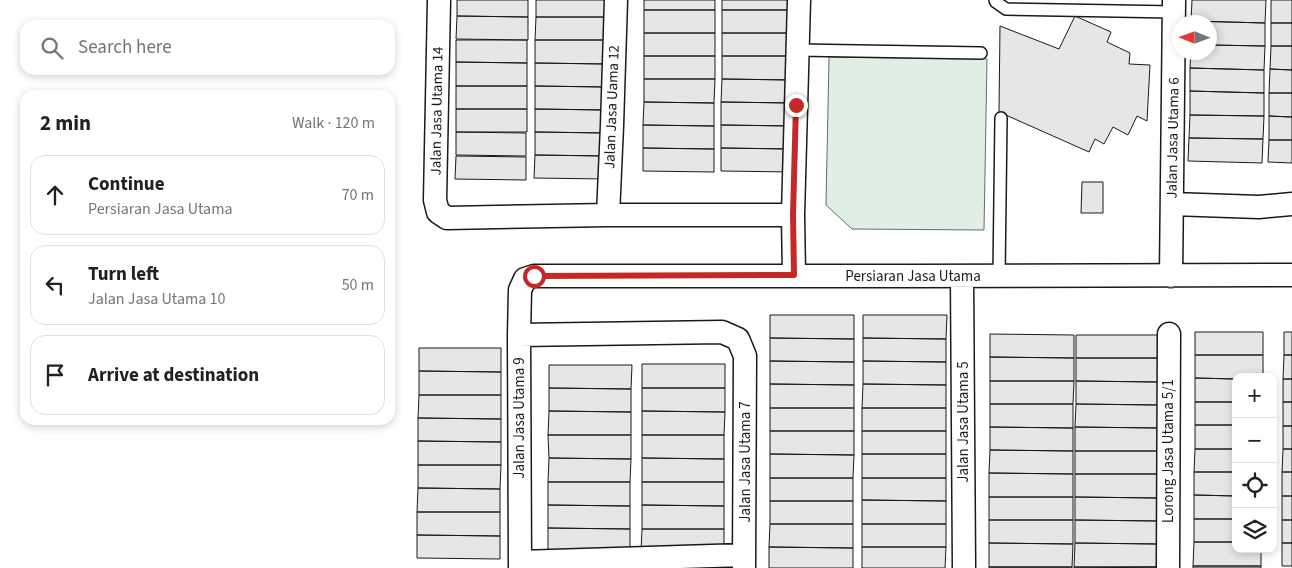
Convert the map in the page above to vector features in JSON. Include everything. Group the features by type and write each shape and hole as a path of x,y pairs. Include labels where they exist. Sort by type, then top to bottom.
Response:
{"street":[{"name":"Jalan Jasa Utama 14","path":"439,0 435,200 438,212 447,218 608,215"},
{"name":"Jalan Jasa Uama 12","path":"608,215 616,0"},
{"path":"794,275 793,215 799,0"},
{"name":"Jalan Jasa Utama 6","path":"1171,276 1174,6"},
{"path":"1172,204 1259,207 1292,204"},
{"path":"608,215 793,215"},
{"name":"Persiaran Jasa Utama","path":"534,276 794,275 962,277 1292,275"},
{"name":"Jalan Jasa Utama 9","path":"520,565 520,290 525,280 534,276"},
{"name":"Jalan Jasa Utama 5","path":"962,277 964,568"},
{"name":"Jalan Jasa Utama 7","path":"519,335 722,332 738,339 745,356 744,562"},
{"name":"Lorong Jasa Utama 5/1","path":"1168,568 1169,334"},
{"path":"520,565 744,562"}],"lane":[{"path":"995,0 1006,9 1174,6"},
{"path":"797,50 981,53"},
{"path":"998,276 1001,118"}],"green space":[{"path":"829,57 987,59 984,230 852,229 826,205"}],"building":[{"path":"457,0 528,0 528,17 457,16"},
{"path":"536,0 606,0 606,17 536,17"},
{"path":"644,0 715,0 715,10 644,10"},
{"path":"722,0 793,0 793,10 722,10"},
{"path":"1192,0 1266,0 1265,23 1217,22 1217,15 1191,15"},
{"path":"1271,0 1292,0 1292,23 1271,23"},
{"path":"644,10 715,10 715,33 644,33"},
{"path":"722,10 793,10 793,33 722,33"},
{"path":"457,16 528,17 528,40 456,39"},
{"path":"1075,16 1111,32 1107,42 1130,53 1129,64 1150,65 1147,121 1137,116 1128,135 1113,127 1104,144 1095,139 1089,152 999,112 1000,26 1059,49"},
{"path":"536,17 606,17 607,40 535,40"},
{"path":"1217,22 1265,23 1265,46 1217,45"},
{"path":"1271,23 1292,23 1292,46 1271,46"},
{"path":"644,33 715,33 715,56 644,56"},
{"path":"722,33 793,33 792,56 722,56"},
{"path":"456,40 527,40 527,63 456,62"},
{"path":"535,40 607,40 606,64 535,63"},
{"path":"1217,45 1265,46 1264,70 1190,68 1190,60 1217,60"},
{"path":"1271,46 1292,46 1292,70 1270,69"},
{"path":"644,56 715,56 715,79 644,79"},
{"path":"722,56 792,56 792,80 722,79"},
{"path":"456,62 527,63 527,86 456,86"},
{"path":"535,63 606,64 606,87 535,86"},
{"path":"1190,68 1264,70 1264,93 1190,91"},
{"path":"1270,69 1292,70 1292,93 1269,93"},
{"path":"644,79 715,79 714,103 644,102"},
{"path":"722,79 792,80 792,103 721,102"},
{"path":"456,86 527,86 527,109 456,109"},
{"path":"535,86 606,87 606,110 535,109"},
{"path":"1190,91 1264,93 1264,116 1190,115"},
{"path":"1269,93 1292,93 1292,117 1269,116"},
{"path":"644,102 714,103 714,126 643,125"},
{"path":"721,102 792,103 792,126 721,125"},
{"path":"456,109 527,109 527,132 456,132"},
{"path":"535,109 606,110 606,133 535,132"},
{"path":"1190,115 1264,116 1263,139 1189,138"},
{"path":"1269,116 1292,117 1292,140 1269,140"},
{"path":"643,125 714,126 714,149 643,148"},
{"path":"721,125 792,126 792,149 721,148"},
{"path":"456,132 526,133 526,156 456,155"},
{"path":"535,132 606,133 605,156 535,155"},
{"path":"1189,138 1263,139 1262,163 1188,161"},
{"path":"1269,140 1292,140 1292,163 1268,162"},
{"path":"643,148 714,149 714,172 643,171"},
{"path":"721,148 792,149 792,172 721,171"},
{"path":"535,155 605,156 605,179 534,178"},
{"path":"456,156 526,157 526,180 455,179"},
{"path":"1082,182 1103,182 1103,213 1081,213"},
{"path":"770,315 854,315 854,339 770,338"},
{"path":"863,315 947,315 946,339 863,338"},
{"path":"1195,332 1263,332 1263,355 1195,355"},
{"path":"1284,332 1292,332 1292,355 1284,355"},
{"path":"990,334 1074,335 1074,358 990,357"},
{"path":"1076,335 1160,335 1159,358 1076,358"},
{"path":"770,338 854,339 854,362 770,361"},
{"path":"863,338 946,339 946,362 863,361"},
{"path":"419,348 501,348 501,372 419,371"},
{"path":"1195,355 1263,355 1263,373 1232,373 1232,379 1195,378"},
{"path":"1284,355 1292,355 1292,379 1283,379"},
{"path":"990,357 1074,358 1074,381 990,381"},
{"path":"1076,358 1159,358 1159,382 1076,381"},
{"path":"770,361 854,362 854,385 770,384"},
{"path":"863,361 946,362 946,385 863,384"},
{"path":"642,364 725,364 725,388 642,388"},
{"path":"549,365 632,365 631,389 549,388"},
{"path":"419,371 501,372 501,395 419,395"},
{"path":"1195,378 1232,379 1232,402 1195,402"},
{"path":"1283,379 1292,379 1292,402 1283,402"},
{"path":"990,381 1074,381 1073,404 990,404"},
{"path":"1076,381 1159,382 1159,405 1076,404"},
{"path":"770,384 854,385 854,408 770,408"},
{"path":"863,384 946,385 946,408 862,408"},
{"path":"549,388 631,389 631,412 549,411"},
{"path":"642,388 725,388 725,412 642,411"},
{"path":"419,395 501,395 501,419 418,418"},
{"path":"1195,402 1232,402 1232,425 1195,425"},
{"path":"1283,402 1292,402 1292,426 1283,426"},
{"path":"990,404 1073,404 1073,428 990,427"},
{"path":"1076,404 1159,405 1159,428 1075,427"},
{"path":"770,408 854,408 854,431 770,431"},
{"path":"862,408 946,408 946,431 862,431"},
{"path":"549,411 631,412 631,435 548,435"},
{"path":"642,411 725,412 724,435 642,435"},
{"path":"418,418 501,419 501,442 418,441"},
{"path":"1195,425 1232,425 1232,449 1195,449"},
{"path":"1283,426 1292,426 1292,449 1283,449"},
{"path":"990,427 1073,428 1073,451 990,450"},
{"path":"1075,427 1159,428 1159,451 1075,451"},
{"path":"770,431 854,431 854,455 770,454"},
{"path":"862,431 946,431 946,454 862,454"},
{"path":"548,435 631,435 631,459 549,458"},
{"path":"642,435 724,435 724,459 642,458"},
{"path":"418,441 501,442 501,465 418,465"},
{"path":"1195,449 1232,449 1232,472 1194,472"},
{"path":"1283,449 1292,449 1292,472 1282,472"},
{"path":"990,450 1073,451 1073,474 989,473"},
{"path":"1075,451 1159,451 1159,474 1075,474"},
{"path":"770,454 854,455 853,478 770,478"},
{"path":"862,454 946,454 946,478 862,478"},
{"path":"549,458 631,459 630,482 548,482"},
{"path":"642,458 724,459 724,482 642,482"},
{"path":"418,465 501,465 500,489 418,488"},
{"path":"1194,472 1232,472 1232,496 1194,495"},
{"path":"1282,472 1292,472 1292,496 1282,496"},
{"path":"989,473 1073,474 1073,497 989,497"},
{"path":"1075,474 1159,474 1159,498 1075,497"},
{"path":"770,478 853,478 853,501 770,501"},
{"path":"862,478 946,478 946,501 862,500"},
{"path":"548,482 630,482 630,506 548,505"},
{"path":"642,482 724,482 724,506 642,505"},
{"path":"418,488 500,489 500,512 417,512"},
{"path":"1194,495 1232,496 1232,519 1194,519"},
{"path":"1282,496 1292,496 1292,520 1282,520"},
{"path":"989,497 1073,497 1073,520 989,520"},
{"path":"1075,497 1159,498 1158,521 1075,520"},
{"path":"862,500 946,501 946,524 862,524"},
{"path":"770,501 853,501 853,524 770,524"},
{"path":"548,505 630,506 630,529 548,528"},
{"path":"642,505 724,506 724,529 642,529"},
{"path":"417,512 500,512 500,536 417,535"},
{"path":"1194,519 1232,519 1232,542 1194,542"},
{"path":"989,520 1073,520 1073,544 989,543"},
{"path":"1075,520 1158,521 1158,544 1075,543"},
{"path":"1282,520 1292,520 1292,543 1282,543"},
{"path":"770,524 853,524 853,548 769,547"},
{"path":"862,524 946,524 946,547 862,547"},
{"path":"548,528 630,529 630,552 548,552"},
{"path":"642,529 724,529 724,553 641,552"},
{"path":"417,535 500,536 500,559 417,558"},
{"path":"1194,542 1232,542 1232,553 1261,553 1261,566 1193,566"},
{"path":"989,543 1073,544 1072,567 989,567"},
{"path":"1075,543 1158,544 1158,567 1074,567"},
{"path":"1282,543 1292,543 1292,566 1282,566"},
{"path":"769,547 853,548 853,568 769,568"},
{"path":"862,547 946,547 945,568 862,568"},
{"path":"1193,566 1261,566 1261,568 1193,568"},
{"path":"1072,567 1072,568 989,568"},
{"path":"1074,567 1158,567 1074,568"}],"route":[{"path":"534,276 794,275 793,215 796,105"}]}
